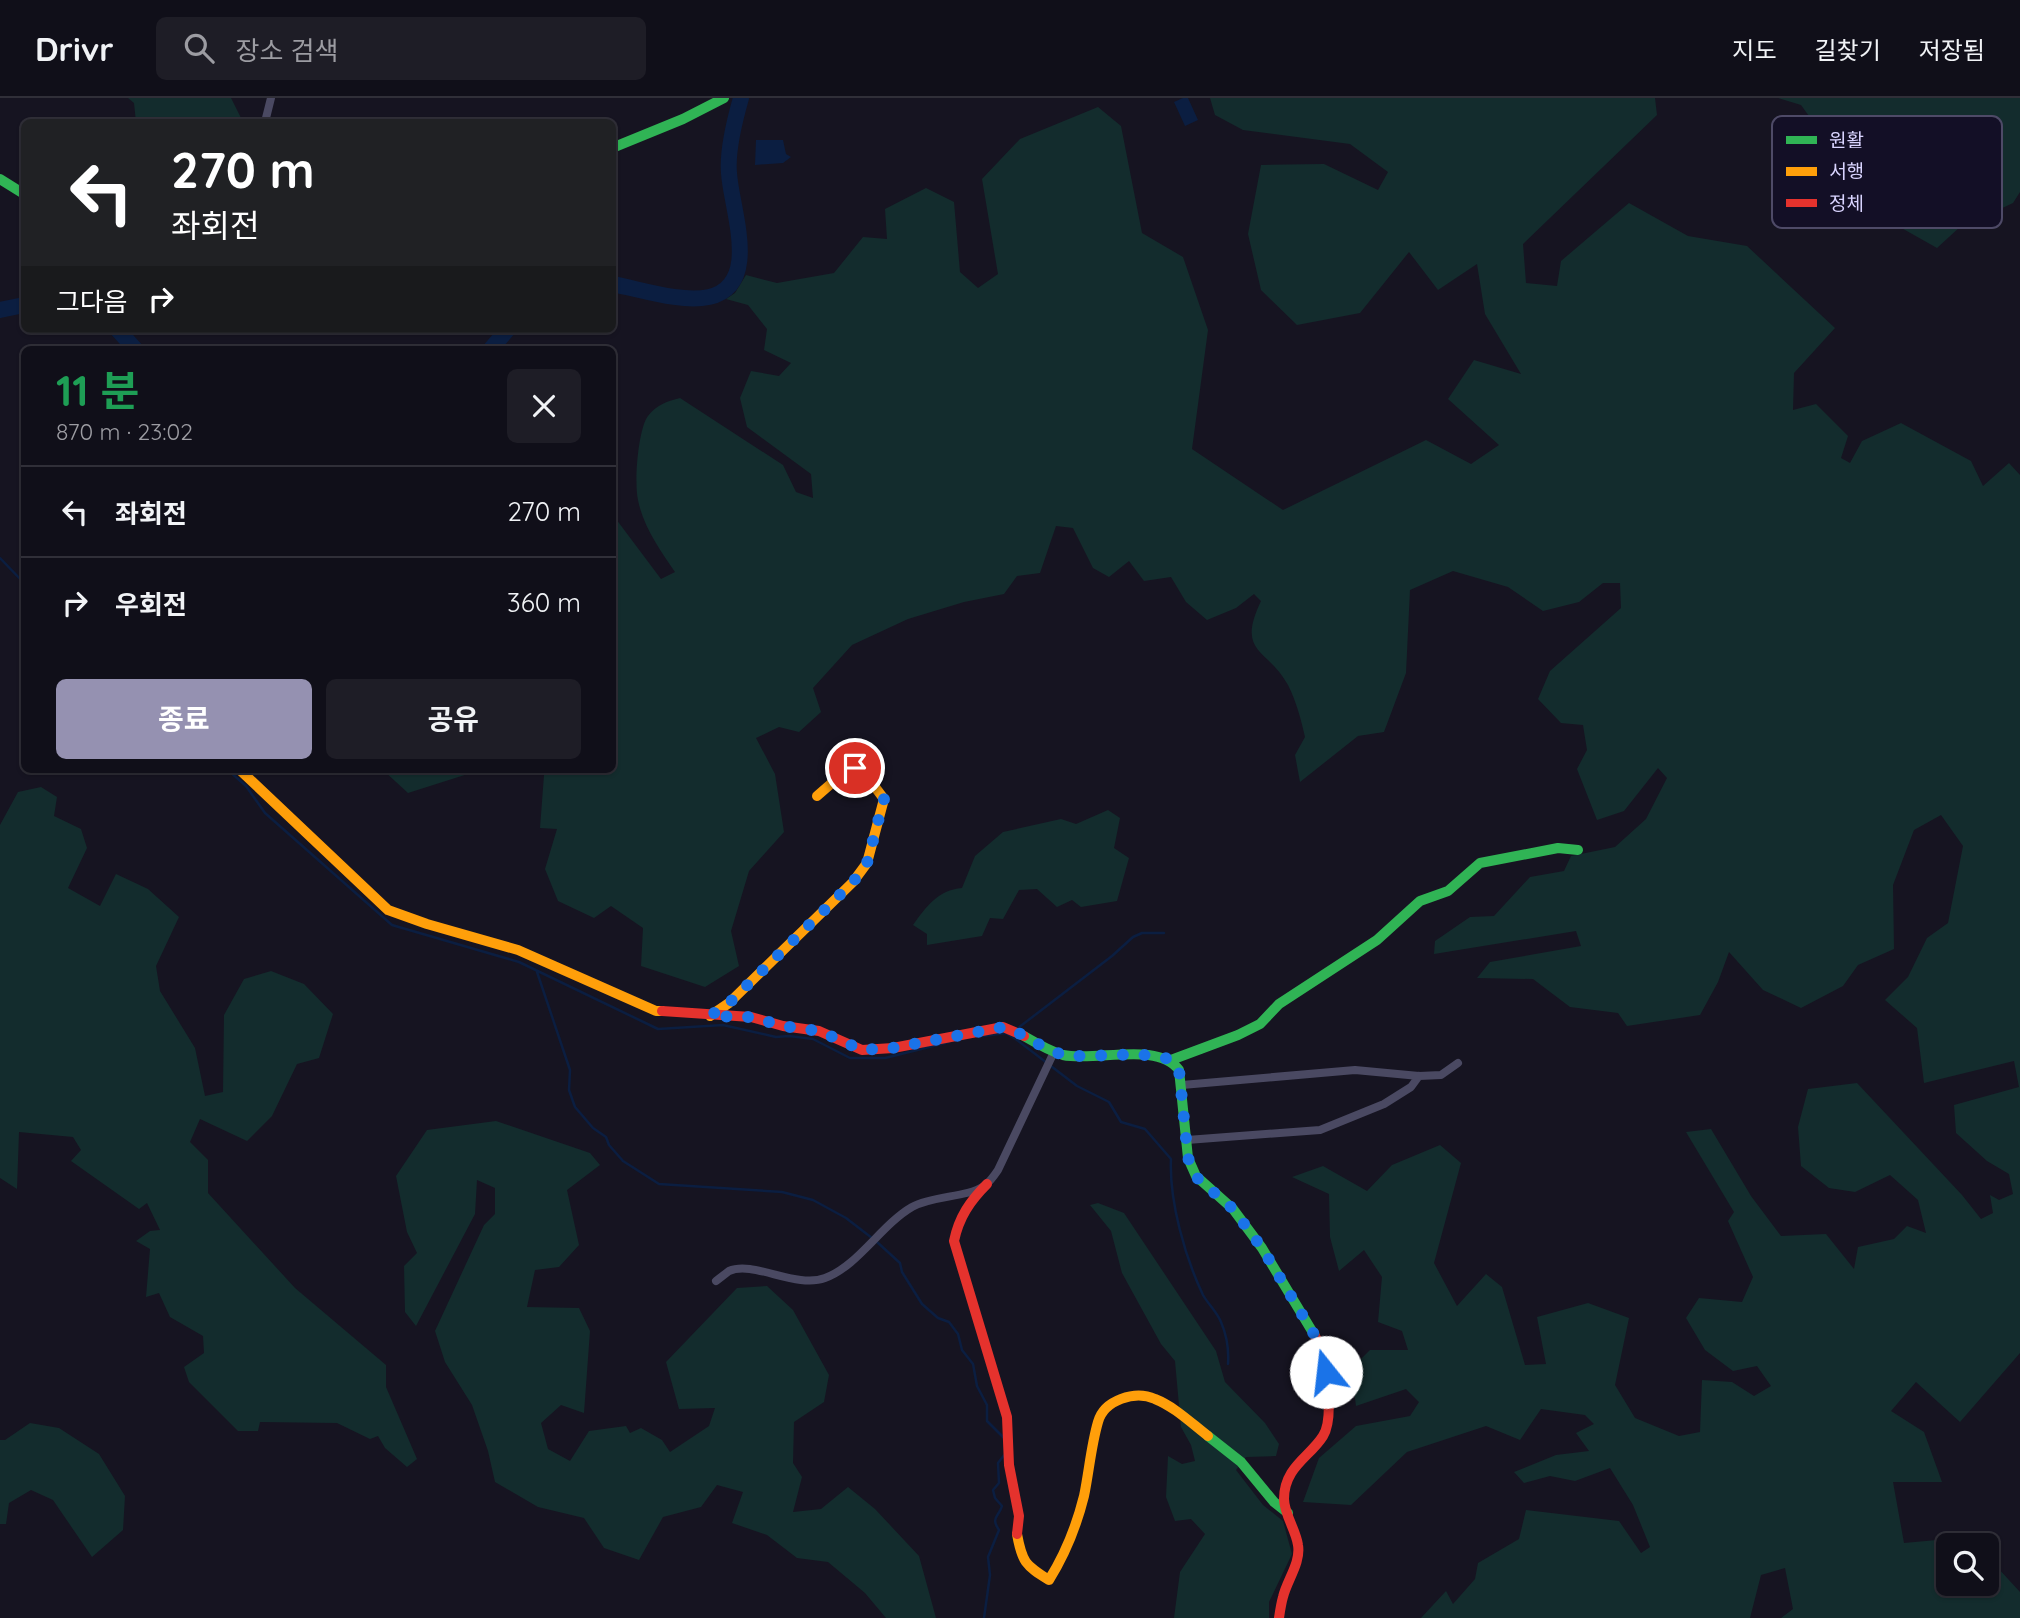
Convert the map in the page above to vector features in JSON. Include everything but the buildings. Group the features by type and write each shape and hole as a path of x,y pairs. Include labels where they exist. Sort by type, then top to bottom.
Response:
{"street":[{"path":"266,119 271,98"},
{"path":"616,146 683,119 724,98"},
{"path":"0,179 21,192"},
{"path":"710,1016 729,1003 768,966 853,882 867,863 884,799 866,775 855,768 848,769 817,796"},
{"path":"243,773 388,910 518,950 656,1011 751,1017 783,1026 819,1031 862,1050 892,1048 1003,1027 1016,1031 1045,1049 1070,1056 1157,1056 1171,1060 1179,1070 1188,1158 1196,1177 1233,1209 1262,1248 1321,1346 1326,1372 1328,1416 1324,1435 1300,1460 1289,1478 1284,1499 1299,1547 1296,1566 1283,1596 1279,1618"},
{"path":"1171,1060 1260,1024 1286,998 1377,940 1420,901 1448,891 1480,863 1558,848 1578,850"},
{"path":"1054,1052 998,1170 970,1201 957,1222 954,1241 1007,1417 1009,1465 1016,1492 1019,1516 1017,1534 1021,1557 1027,1566 1049,1580 1059,1564 1083,1499 1098,1419 1106,1406 1121,1398 1152,1398 1170,1406 1241,1462 1274,1502 1288,1513"},
{"path":"1182,1085 1355,1070 1419,1076 1441,1075 1458,1063"},
{"path":"1186,1140 1320,1130 1384,1104 1411,1087 1419,1076"},
{"path":"716,1281 731,1270 746,1269 795,1280 822,1279 838,1271 909,1209 927,1200 979,1189 987,1184"}],"green space":[{"path":"128,98 231,98 242,119 136,119 134,103"},
{"path":"1210,98 1655,98 1657,115 1523,244 1526,283 1557,286 1561,261 1629,203 1688,236 1747,246 1835,328 1794,373 1793,410 1816,404 1848,436 1841,458 1850,463 1862,441 1901,423 1971,461 1983,486 2009,463 2020,475 2020,1353 1960,1422 1916,1382 1891,1411 1924,1432 1942,1482 1893,1482 1904,1543 1936,1540 1936,1596 1999,1596 1999,1569 2020,1592 2020,1618 1781,1618 1793,1609 1785,1568 1761,1575 1750,1618 1421,1618 1446,1591 1453,1604 1475,1579 1478,1563 1519,1539 1526,1510 1619,1521 1641,1553 1650,1547 1633,1505 1610,1468 1575,1481 1550,1476 1524,1483 1514,1472 1556,1455 1589,1451 1576,1433 1594,1424 1585,1415 1541,1409 1520,1440 1486,1426 1407,1452 1351,1505 1303,1502 1319,1458 1356,1426 1410,1416 1419,1402 1406,1389 1356,1406 1351,1369 1370,1350 1408,1350 1402,1331 1378,1322 1382,1277 1364,1250 1339,1271 1330,1237 1329,1194 1292,1177 1323,1166 1367,1191 1392,1165 1440,1145 1461,1163 1434,1263 1457,1306 1486,1274 1502,1287 1525,1365 1546,1364 1537,1317 1588,1303 1629,1318 1615,1385 1635,1418 1679,1436 1700,1432 1702,1380 1732,1382 1754,1396 1771,1386 1757,1366 1733,1371 1705,1350 1686,1318 1699,1298 1742,1302 1753,1277 1728,1221 1734,1212 1686,1132 1711,1129 1751,1196 1781,1236 1826,1234 1854,1269 1858,1247 1894,1239 1907,1226 1926,1233 1918,1200 1890,1175 1855,1192 1829,1188 1801,1166 1798,1127 1808,1089 1857,1083 1962,1195 1981,1219 1993,1213 1990,1195 1999,1200 2013,1194 2009,1174 1987,1161 1956,1133 1954,1105 2019,1087 2014,1061 1924,1083 1917,1028 1885,1000 1908,977 1927,938 1948,923 1963,846 1941,815 1914,830 1893,885 1894,949 1858,965 1843,986 1801,1008 1763,990 1729,952 1718,982 1700,1015 1627,1026 1618,1013 1570,1007 1533,979 1477,978 1490,962 1581,946 1576,931 1434,954 1435,941 1470,917 1494,916 1530,877 1564,871 1571,856 1615,847 1646,819 1667,778 1658,768 1624,811 1597,820 1577,769 1587,750 1583,725 1561,723 1538,699 1550,671 1621,608 1620,583 1603,583 1579,602 1543,611 1508,587 1453,571 1410,590 1406,673 1384,732 1358,736 1300,782 1295,755 1305,737 1296,704 1280,673 1257,649 1253,641 1254,618 1261,601 1254,594 1236,608 1207,620 1186,602 1171,577 1144,581 1129,561 1109,577 1093,568 1073,528 1056,526 1040,573 1017,576 1004,594 964,602 908,619 852,645 813,688 821,712 799,732 779,727 756,738 775,774 784,832 749,871 731,931 739,966 705,987 641,966 643,928 611,906 594,918 558,901 545,869 557,829 540,828 544,775 616,773 616,519 661,579 675,572 648,528 638,500 638,457 648,416 658,406 680,398 783,465 796,492 813,498 811,474 747,427 740,398 751,371 779,376 791,363 764,350 767,329 748,305 726,299 735,293 746,275 777,283 834,273 863,237 887,239 885,209 926,188 954,202 960,272 978,288 998,274 982,179 1020,139 1098,107 1121,126 1142,233 1183,257 1208,330 1192,449 1283,510 1426,440 1471,464 1499,445 1448,399 1474,360 1521,374 1485,314 1477,264 1438,290 1409,252 1360,313 1297,325 1261,290 1248,234 1261,165 1324,164 1378,190 1388,172 1350,144 1243,130 1215,115"},
{"path":"1778,98 2020,98 2020,192 2013,203 2002,208 2002,116 1809,116 1801,105"},
{"path":"1902,228 1959,228 1937,248"},
{"path":"386,773 471,773 408,793"},
{"path":"41,787 57,797 54,816 81,829 87,848 68,888 100,906 116,874 148,889 179,917 156,966 160,991 195,1048 205,1096 223,1092 224,1015 244,979 271,971 304,984 333,1014 319,1058 297,1064 272,1116 247,1141 200,1119 190,1142 208,1160 208,1193 295,1288 386,1365 386,1387 417,1459 407,1467 385,1448 378,1436 370,1439 337,1423 260,1422 258,1431 238,1431 189,1382 184,1367 204,1353 203,1336 170,1317 159,1293 146,1297 150,1249 136,1241 150,1231 160,1230 147,1203 139,1209 71,1161 81,1150 73,1137 19,1132 17,1189 0,1178 0,825 18,792"},
{"path":"1108,810 1120,818 1114,848 1129,858 1117,901 1081,907 1072,900 1057,907 1037,889 1019,890 1003,919 990,918 982,936 927,945 927,934 913,925 939,896 962,888 975,856 1003,832 1061,819 1076,824"},
{"path":"496,1121 590,1153 600,1165 567,1190 579,1245 559,1267 535,1270 527,1307 579,1308 590,1331 584,1413 561,1405 541,1423 548,1449 570,1461 589,1431 626,1426 630,1433 641,1428 662,1440 670,1452 709,1426 715,1408 679,1409 666,1362 737,1288 767,1286 793,1310 829,1375 824,1402 794,1422 793,1463 802,1477 793,1512 821,1509 848,1487 875,1509 919,1556 936,1618 886,1618 865,1593 828,1562 797,1558 767,1535 732,1523 743,1492 717,1485 701,1507 663,1517 639,1560 604,1548 584,1518 538,1507 495,1482 488,1451 472,1405 445,1362 435,1331 484,1225 495,1214 495,1188 477,1180 475,1214 416,1326 405,1312 404,1266 417,1253 407,1232 396,1176 427,1130"},
{"path":"1098,1203 1124,1213 1216,1351 1225,1382 1265,1423 1279,1444 1276,1456 1246,1457 1236,1470 1263,1505 1283,1521 1292,1554 1269,1602 1269,1618 1174,1618 1180,1572 1205,1534 1191,1519 1175,1521 1166,1497 1168,1456 1182,1464 1195,1461 1191,1445 1181,1427 1175,1361 1161,1344 1122,1273 1111,1231 1090,1205"},
{"path":"30,1423 59,1428 99,1454 125,1496 123,1530 92,1557 53,1500 31,1490 9,1503 6,1524 0,1524 0,1440 5,1440"}],"water":[{"path":"1188,98 1198,120 1185,126 1174,102"},
{"path":"756,140 783,140 786,154 791,157 783,163 755,165"}],"waterway":[{"path":"616,285 673,297 698,298 709,297 725,290 735,278 740,244 729,155 741,98"},
{"path":"0,310 21,306"},
{"path":"121,333 132,346"},
{"path":"493,346 505,333"},
{"path":"0,558 21,580"},
{"path":"231,773 246,786 265,813 392,925 519,962 658,1029 723,1025 776,1037 813,1039 850,1058 885,1058 949,1042"},
{"path":"1018,1028 1133,937 1142,933 1164,933"},
{"path":"537,972 570,1070 569,1090 575,1107 593,1128 606,1137 609,1145 623,1161 659,1184 782,1192 813,1200 846,1218 872,1238"},
{"path":"983,1036 1006,1033 1017,1040 1077,1086 1109,1102 1121,1122 1145,1129 1171,1159 1173,1193 1184,1246 1203,1295 1223,1327 1228,1364"},
{"path":"877,1242 900,1263 902,1272 922,1304 938,1318 949,1322 958,1334 962,1350 973,1364 977,1386 987,1405 987,1421 1004,1438"},
{"path":"984,1618 990,1575 988,1557 999,1530 995,1520 1002,1506 995,1498 993,1490 999,1483 998,1463 1005,1454"}],"traffic: fast":[{"path":"616,146 683,119 724,98"},
{"path":"0,179 21,192"},
{"path":"1171,1060 1260,1024 1279,1004 1377,940 1420,901 1448,891 1480,863 1558,848 1578,850"},
{"path":"1024,1036 1063,1055 1142,1054 1169,1061 1179,1070 1188,1158 1196,1176 1233,1209 1262,1248 1315,1336"},
{"path":"1208,1436 1241,1462 1274,1502 1288,1513"}],"traffic: slow":[{"path":"710,1016 729,1003 853,882 867,863 884,799 866,775 855,768 848,769 817,796"},
{"path":"243,773 388,910 518,950 656,1011 662,1011"},
{"path":"1017,1534 1026,1562 1049,1580 1065,1550 1081,1507 1098,1422 1101,1414 1113,1403 1139,1396 1155,1399 1176,1411 1208,1436"}],"traffic: jam":[{"path":"662,1011 751,1017 783,1026 819,1031 862,1050 893,1048 1003,1027 1024,1036"},
{"path":"987,1184 966,1210 954,1241 1007,1417 1009,1465 1019,1516 1017,1534"},
{"path":"1279,1618 1298,1552 1297,1539 1285,1505 1285,1488 1293,1471 1318,1443 1327,1427 1328,1386 1323,1357 1315,1336"}],"route":[{"path":"855,768 866,775 884,799 867,863 853,882 729,1003 710,1016 751,1017 783,1026 819,1031 862,1050 892,1048 1003,1027 1019,1032 1045,1049 1070,1056 1157,1056 1171,1060 1179,1070 1184,1098 1188,1158 1196,1177 1233,1209 1262,1248 1321,1346 1326,1372"}]}
